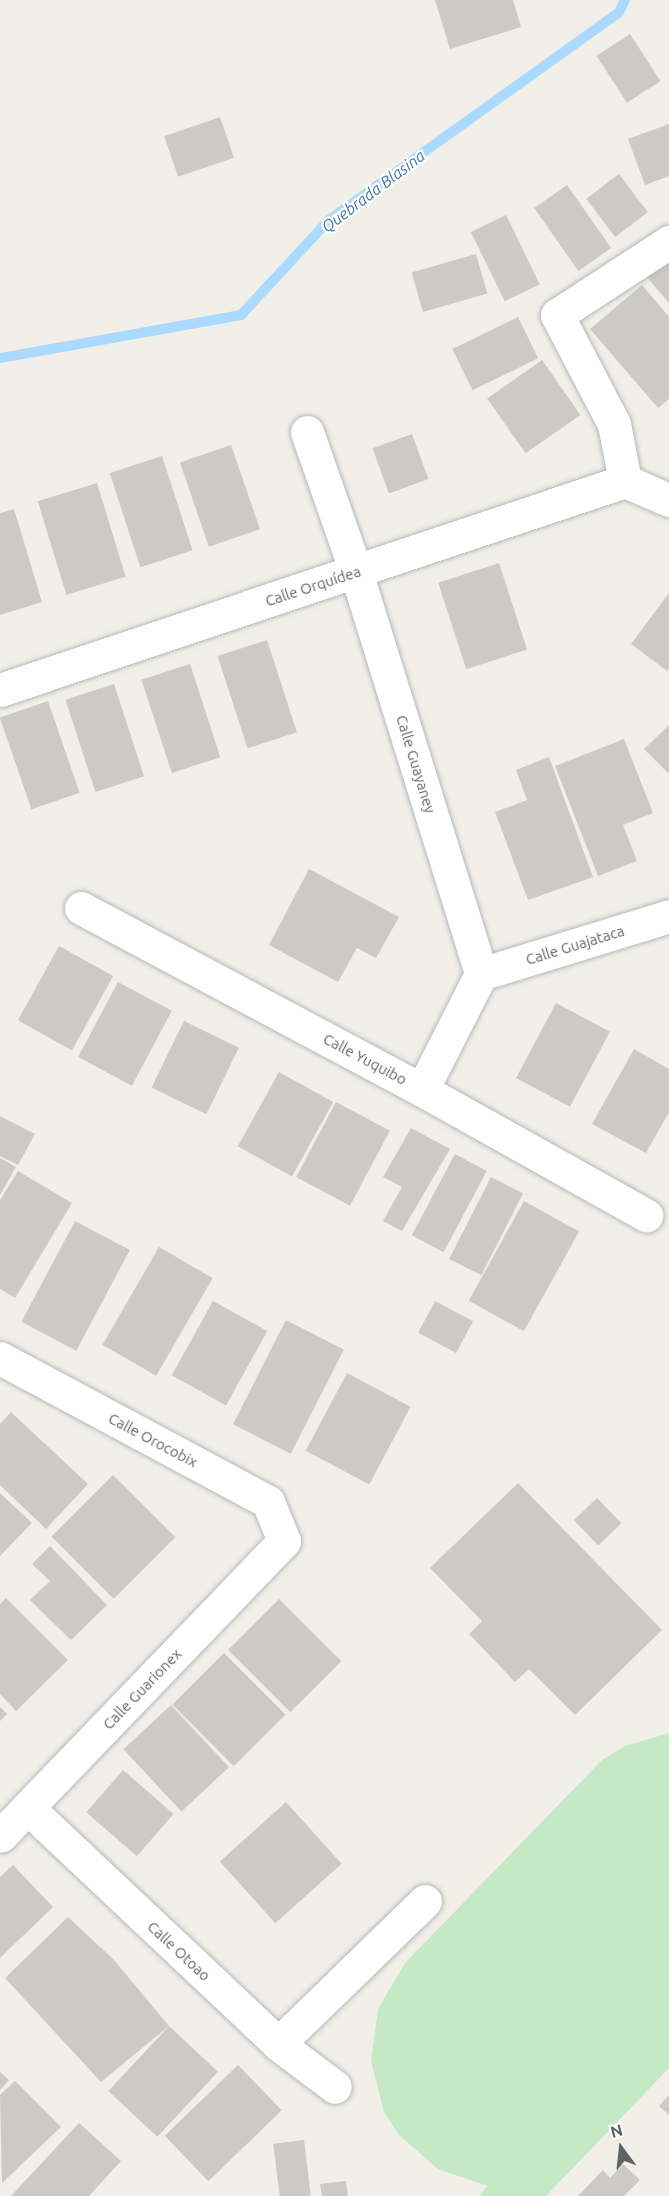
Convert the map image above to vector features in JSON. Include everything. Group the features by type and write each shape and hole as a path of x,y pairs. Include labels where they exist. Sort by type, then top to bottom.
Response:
{"street":[{"path":"669,242 557,315 614,424 625,481 669,500"},
{"name":"Calle Guayaney","path":"307,432 356,572 481,974"},
{"name":"Calle Orquídea","path":"0,690 625,481"},
{"name":"Calle Yuquibo","path":"81,908 422,1090 646,1215"},
{"name":"Calle Guajataca","path":"481,974 669,916"},
{"path":"422,1090 481,974"},
{"name":"Calle Orocobix","path":"2,1362 268,1502 284,1541"},
{"name":"Calle Guarionex","path":"0,1836 284,1541"},
{"name":"Calle Otoao","path":"28,1809 278,2044 335,2087"},
{"path":"278,2044 425,1901"}],"green space":[{"path":"669,1733 669,2068 546,2196 479,2196 487,2186 438,2169 399,2135 384,2112 371,2061 378,2009 405,1963 602,1760 625,1746"}],"building":[{"path":"435,0 513,0 521,27 450,49"},
{"path":"630,34 660,81 627,103 596,56"},
{"path":"220,117 234,158 178,177 164,136"},
{"path":"669,124 669,176 645,185 628,139"},
{"path":"619,174 648,212 615,237 586,199"},
{"path":"567,185 611,248 578,271 534,208"},
{"path":"506,215 540,284 505,301 471,232"},
{"path":"476,254 487,293 423,312 412,272"},
{"path":"669,257 669,303 646,276"},
{"path":"642,285 669,317 669,399 658,408 590,329"},
{"path":"518,317 538,358 473,390 452,349"},
{"path":"542,360 580,415 526,453 487,398"},
{"path":"412,434 428,479 389,493 373,448"},
{"path":"231,445 260,529 209,547 180,463"},
{"path":"162,456 193,550 140,567 110,473"},
{"path":"97,483 126,577 66,595 38,501"},
{"path":"14,509 42,602 0,615 0,513"},
{"path":"499,563 527,650 466,669 438,583"},
{"path":"669,593 669,668 667,671 631,644"},
{"path":"267,640 297,732 248,748 218,656"},
{"path":"190,664 220,757 172,773 141,680"},
{"path":"114,684 144,776 95,792 65,700"},
{"path":"48,701 80,793 31,809 0,718"},
{"path":"669,725 669,774 644,749"},
{"path":"624,739 653,813 623,825 637,861 598,876 555,766"},
{"path":"549,757 593,877 528,900 495,812 527,800 516,770"},
{"path":"309,869 399,917 376,958 357,948 338,982 269,945"},
{"path":"59,946 113,976 72,1050 18,1020"},
{"path":"118,982 172,1011 132,1086 78,1057"},
{"path":"556,1003 610,1032 570,1107 516,1078"},
{"path":"184,1021 239,1048 206,1114 152,1088"},
{"path":"634,1049 669,1069 669,1112 646,1153 592,1124"},
{"path":"279,1072 333,1102 292,1176 238,1146"},
{"path":"336,1102 390,1131 350,1206 296,1177"},
{"path":"0,1116 35,1134 18,1165 0,1156"},
{"path":"411,1128 450,1149 402,1231 383,1221 402,1187 383,1177"},
{"path":"455,1154 487,1171 444,1252 412,1235"},
{"path":"0,1158 16,1167 0,1195"},
{"path":"18,1171 72,1203 15,1298 0,1289 0,1200"},
{"path":"491,1177 523,1193 481,1275 449,1259"},
{"path":"524,1201 579,1232 524,1331 469,1301"},
{"path":"75,1221 130,1250 76,1351 21,1322"},
{"path":"159,1247 213,1278 156,1376 102,1345"},
{"path":"213,1301 267,1331 226,1405 172,1375"},
{"path":"435,1301 473,1321 456,1353 418,1333"},
{"path":"286,1320 344,1350 291,1454 233,1424"},
{"path":"347,1373 411,1407 369,1485 306,1451"},
{"path":"11,1412 88,1484 46,1529 0,1485 0,1424"},
{"path":"113,1475 175,1537 114,1599 51,1537"},
{"path":"518,1483 662,1630 575,1715 529,1669 515,1682 469,1634 482,1621 430,1568"},
{"path":"0,1493 32,1523 0,1556"},
{"path":"597,1498 621,1523 598,1545 574,1520"},
{"path":"50,1546 107,1605 71,1640 30,1600 50,1581 32,1564"},
{"path":"6,1598 68,1660 16,1711 0,1694 0,1604"},
{"path":"279,1599 341,1661 290,1712 228,1650"},
{"path":"224,1653 286,1715 234,1766 172,1705"},
{"path":"171,1705 229,1767 181,1811 123,1749"},
{"path":"0,1707 7,1714 0,1721"},
{"path":"123,1770 174,1814 137,1856 86,1812"},
{"path":"286,1802 342,1864 275,1923 220,1862"},
{"path":"13,1865 53,1907 0,1958 0,1877"},
{"path":"68,1917 114,1960 169,2026 101,2082 5,1978"},
{"path":"169,2026 218,2072 157,2137 108,2091"},
{"path":"238,2065 282,2110 208,2181 165,2136"},
{"path":"0,2072 9,2080 0,2090"},
{"path":"15,2081 61,2127 2,2183 0,2095"},
{"path":"669,2095 669,2115 659,2106"},
{"path":"79,2123 121,2161 89,2196 11,2196"},
{"path":"304,2140 311,2196 280,2196 273,2144"},
{"path":"623,2164 640,2180 624,2196 578,2196 603,2170 610,2178"},
{"path":"346,2181 348,2196 322,2196 320,2184"}],"waterway":[{"name":"Quebrada Blasina","path":"0,358 241,315 329,220 619,12 625,0"}]}
